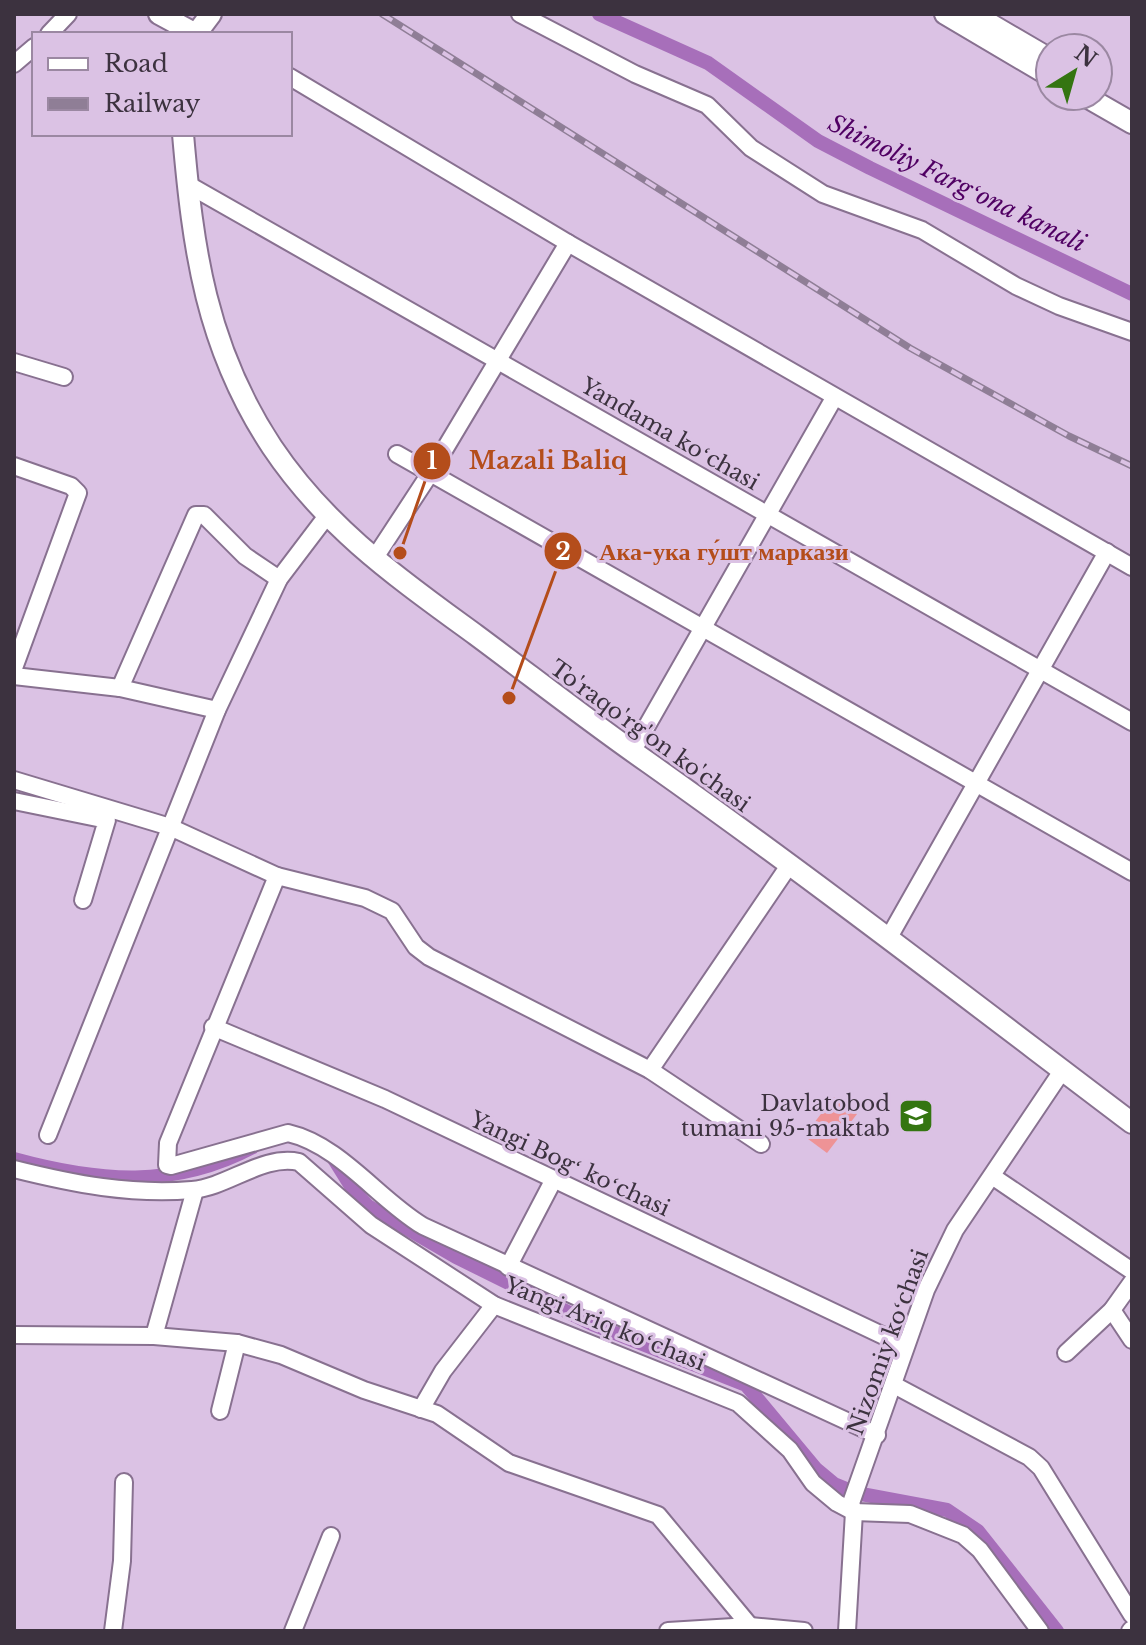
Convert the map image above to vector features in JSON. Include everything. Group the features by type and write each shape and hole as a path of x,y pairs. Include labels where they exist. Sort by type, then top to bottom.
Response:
{"main road":[{"path":"198,32 211,14"},
{"path":"945,14 1034,67"},
{"path":"973,14 1034,50"},
{"path":"173,21 192,32"},
{"path":"1114,96 1132,107"},
{"path":"1113,112 1132,123"},
{"name":"To'raqo'rg'on ko'chasi","path":"183,136 193,244 217,339 239,389 272,446 326,517 374,559 1132,1123"}],"street":[{"path":"51,32 68,14"},
{"path":"520,14 635,74 707,105 751,148 823,194 922,230 1016,286 1059,306 1132,332"},
{"path":"14,64 32,49"},
{"path":"292,78 834,398 1132,567"},
{"name":"Yandama koʻchasi","path":"187,184 1132,722"},
{"path":"374,559 431,472 568,243"},
{"path":"14,362 64,377"},
{"path":"632,752 834,398"},
{"path":"397,454 1132,872"},
{"path":"14,466 71,486 78,493 78,501 14,668"},
{"path":"120,688 196,515 204,515 245,556 279,579"},
{"path":"48,1135 217,710 279,579 326,517"},
{"path":"888,939 1107,552"},
{"path":"14,676 120,688 217,710"},
{"path":"14,780 170,827 277,876 365,898 392,911 416,947 429,957 650,1070 761,1144"},
{"path":"14,801 107,820 83,900"},
{"path":"650,1070 788,867"},
{"path":"277,876 168,1143 165,1159 171,1166 288,1133 306,1137 321,1145 395,1209 508,1267 877,1435"},
{"name":"Yangi Bogʻ koʻchasi","path":"213,1027 385,1099 905,1346"},
{"name":"Nizomiy koʻchasi","path":"847,1631 852,1508 857,1486 926,1290 955,1230 1062,1071"},
{"name":"Yangi Ariq koʻchasi","path":"14,1169 103,1190 195,1190 274,1162 299,1162 371,1225 494,1305 738,1403 790,1450 813,1483 852,1508"},
{"path":"992,1176 1132,1271"},
{"path":"508,1267 553,1181"},
{"path":"154,1336 195,1190"},
{"path":"1066,1353 1112,1310 1132,1282"},
{"path":"421,1409 443,1371 494,1305"},
{"path":"1112,1310 1132,1340"},
{"path":"14,1335 154,1336 237,1343 281,1355 364,1390 421,1409 452,1422 509,1463 658,1515 750,1626"},
{"path":"220,1411 237,1343"},
{"path":"894,1385 1029,1457 1041,1468 1132,1615"},
{"path":"113,1631 122,1561 124,1482"},
{"path":"852,1508 910,1514 963,1535 980,1550 1040,1631"},
{"path":"293,1631 331,1536"},
{"path":"668,1631 750,1626 804,1631"}],"shaded area":[{"path":"834,1097 857,1114 827,1153 804,1136"}],"waterway":[{"name":"Shimoliy Fargʻona kanali","path":"599,14 708,63 818,141 1132,294"},
{"path":"14,1159 76,1173 135,1177 194,1170 253,1147"},
{"path":"334,1159 354,1191 368,1206 456,1257 592,1324 746,1385 816,1469 834,1484 856,1493 947,1510 978,1531 1057,1631"}],"railway":[{"path":"382,14 910,348 1069,436 1132,466"}],"place":[{"name":"Mazali Baliq","path":"400,553"},
{"name":"Ака-ука гу́шт маркази","path":"509,698"},
{"name":"Davlatobod tumani 95-maktab","path":"916,1116"}]}
